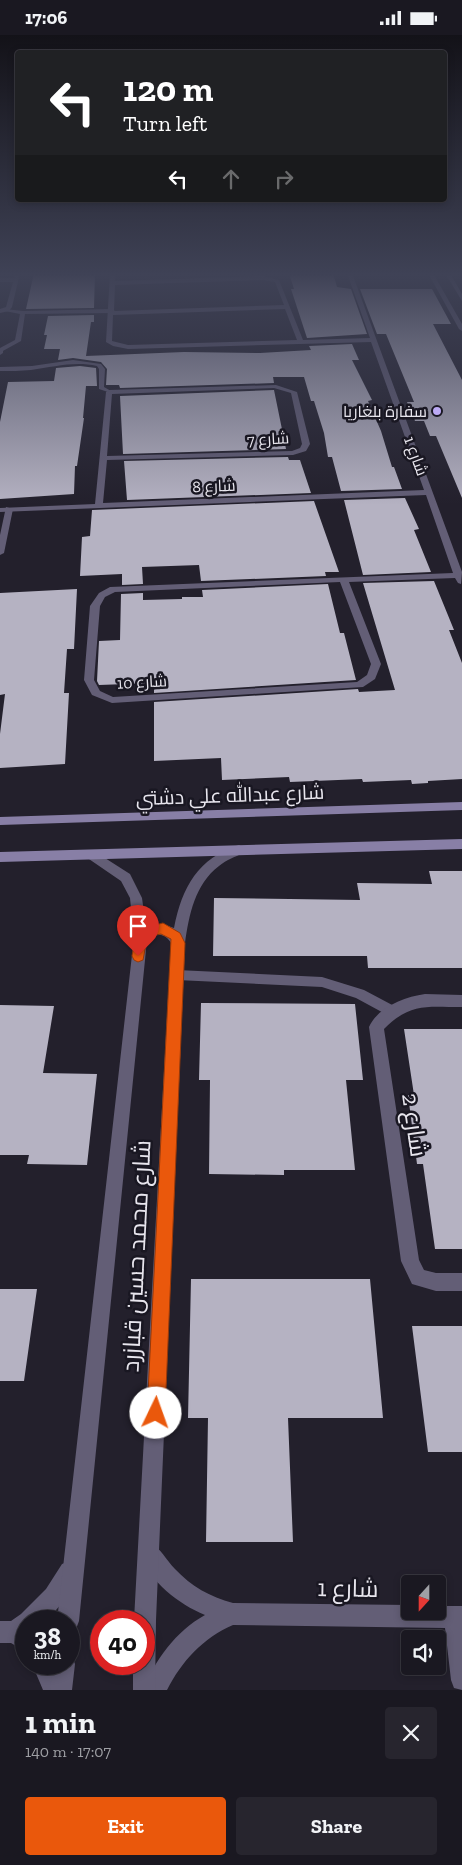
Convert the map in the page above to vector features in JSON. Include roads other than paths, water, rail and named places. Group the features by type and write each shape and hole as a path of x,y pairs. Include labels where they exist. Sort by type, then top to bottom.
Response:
{"main road":[{"name":"شارع عبدالله علي دشتي","path":"0,821 462,806"},
{"path":"0,857 462,844"}],"street":[{"name":"شارع 1","path":"377,350 461,579"},
{"name":"شارع 7","path":"102,458 293,453 303,449 306,444 294,392 286,388 274,386 108,392"},
{"path":"99,505 108,392"},
{"name":"شارع 8","path":"0,509 430,492"},
{"name":"شارع 10","path":"344,579 376,664 371,677 359,685 112,700 96,693 89,680 94,606 102,595 113,589 344,579 461,579"},
{"name":"شارع محمد حسين قبازرد","path":"144,1690 145,1620 178,943 184,910 192,887 212,863 239,850"},
{"name":"شارع محمد حسين قبازرد","path":"69,1610 141,937 136,899 126,877 90,854"},
{"path":"141,937 154,929 163,928 176,936 178,943"},
{"name":"شارع 2","path":"462,1001 413,1001 391,1011 376,1027 410,1261 418,1278 436,1282 462,1282"},
{"name":"شارع 1","path":"149,1552 166,1575 186,1594 200,1603 233,1614 458,1617"},
{"path":"40,1610 54,1597 73,1566"},
{"name":"شارع 1","path":"154,1690 166,1668 180,1649 197,1632 214,1621 233,1614"},
{"path":"458,1617 462,1681"},
{"path":"48,1675 55,1690"},
{"path":"61,1690 63,1675"}],"lane":[{"path":"0,369 30,368 67,361 87,362 99,365 102,369 102,387 108,392"},
{"path":"0,553 10,509"},
{"path":"177,975 322,982 360,994 391,1011"}],"place":[{"name":"سفارة بلغاريا","path":"437,411"}]}
